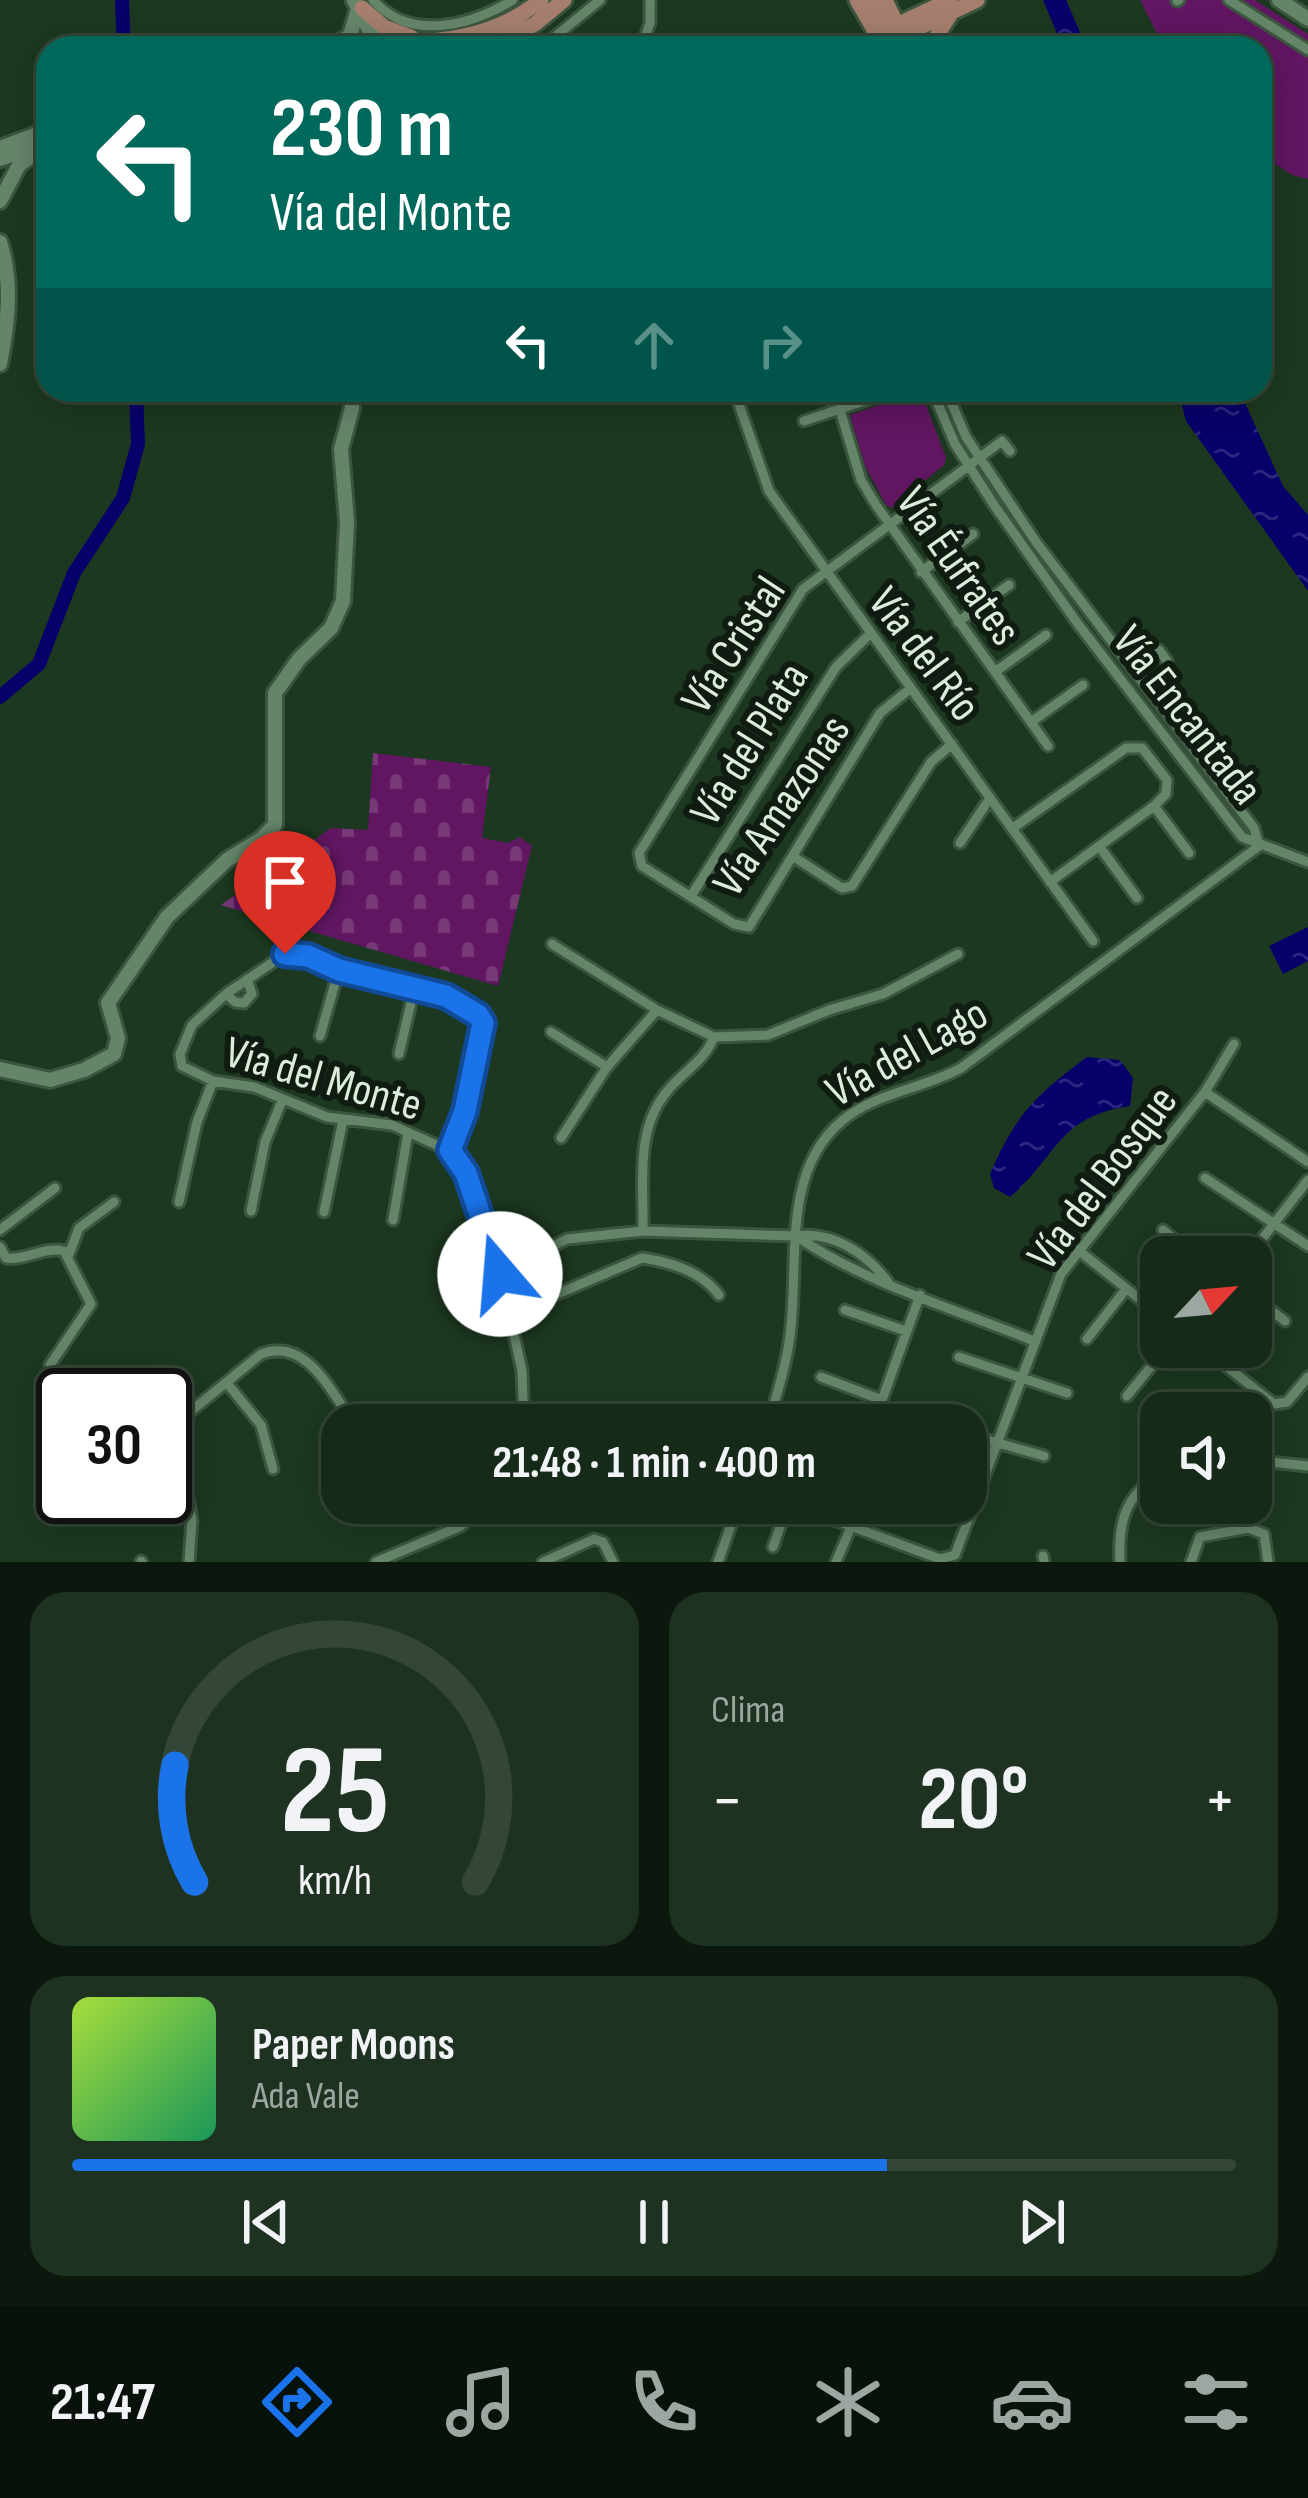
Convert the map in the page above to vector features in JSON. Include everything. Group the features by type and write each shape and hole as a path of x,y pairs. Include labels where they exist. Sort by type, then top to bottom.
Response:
{"main road":[{"path":"470,36 499,26 541,0"},
{"path":"516,36 564,0"},
{"path":"857,0 890,36"},
{"path":"871,0 891,36"},
{"path":"886,0 892,36"},
{"path":"914,0 951,6"},
{"path":"898,36 951,6 977,0"},
{"path":"1279,0 1308,19"},
{"path":"348,36 360,4 397,34 418,36"},
{"path":"935,36 951,6"},
{"path":"0,145 36,138"},
{"path":"0,159 36,142"},
{"path":"0,201 19,165 36,148"},
{"path":"0,242 8,267 3,274 8,320 0,364"},
{"path":"0,1069 50,1080 84,1070 113,1054 118,1038 108,1003 156,931 227,860 275,825 275,694 299,659 331,628 344,601 341,449 352,402"}],"street":[{"path":"360,4 394,19 433,26 484,15 513,0"},
{"path":"556,36 600,0"},
{"path":"645,36 650,0"},
{"path":"1229,0 1308,50"},
{"path":"360,4 374,36"},
{"name":"Vía del Río","path":"738,402 769,491 1093,941"},
{"path":"804,421 862,402"},
{"name":"Vía Encantada","path":"938,402 968,466 1167,742 1242,836 1259,846"},
{"name":"Vía Encantada","path":"952,402 979,458 1036,542 1254,828 1259,846"},
{"name":"Vía Éufrates","path":"840,410 861,480 889,526 1048,746"},
{"path":"979,458 1002,441 1010,451"},
{"name":"Vía Cristal","path":"640,859 639,853 803,589 979,458"},
{"path":"921,572 973,534"},
{"path":"958,622 1009,585"},
{"name":"Vía del Plata","path":"691,896 836,667 870,634"},
{"path":"995,672 1046,634"},
{"path":"1133,670 1159,650 1167,661"},
{"path":"1031,722 1083,685"},
{"name":"Vía Amazonas","path":"640,859 642,866 734,924 749,927 880,713 910,688"},
{"path":"794,857 842,888 853,886 931,762 952,744"},
{"path":"1013,828 1126,748 1142,748 1166,780 1166,794 1154,806 1049,882"},
{"path":"959,842 990,798"},
{"path":"1154,806 1189,853"},
{"path":"1099,846 1137,898"},
{"path":"1259,846 1308,862"},
{"name":"Vía del Lago","path":"772,1404 790,1336 802,1180 827,1132 855,1111 961,1068 1259,846"},
{"path":"552,944 657,1010 713,1037 768,1035 883,994 958,954"},
{"name":"Vía del Monte","path":"450,1150 465,1111 483,1023 446,996 339,970 308,956 285,954 226,994 192,1025 180,1054 182,1066 213,1081 238,1083 343,1120 392,1125 450,1150 466,1173 500,1274 522,1371 523,1404"},
{"path":"320,1036 339,970"},
{"path":"226,994 244,1003 252,994 247,979"},
{"path":"399,1054 415,990"},
{"path":"560,1138 607,1067 657,1010"},
{"path":"551,1032 607,1067"},
{"path":"643,1232 644,1141 653,1112 668,1090 706,1057 713,1037"},
{"name":"Vía del Bosque","path":"987,1461 1061,1274 1205,1092 1234,1044"},
{"path":"179,1202 197,1122 213,1081"},
{"path":"1205,1092 1308,1162"},
{"path":"251,1211 265,1142 282,1101"},
{"path":"324,1212 343,1120"},
{"path":"393,1220 408,1133"},
{"path":"1205,1178 1308,1246"},
{"path":"1263,1236 1308,1180"},
{"path":"0,1230 56,1188"},
{"path":"68,1257 79,1228 114,1202"},
{"path":"1163,1230 1170,1236"},
{"path":"500,1274 567,1239 643,1232 816,1233 867,1259 888,1282"},
{"path":"796,1236 888,1282 1034,1341"},
{"path":"0,1247 6,1258 54,1249 68,1257 91,1304 50,1365"},
{"path":"1078,1250 1140,1300"},
{"path":"510,1314 642,1258 682,1269 711,1284 719,1295"},
{"path":"1087,1340 1126,1289"},
{"path":"881,1404 920,1295"},
{"path":"845,1310 906,1331"},
{"path":"1272,1311 1285,1321"},
{"path":"189,1562 192,1520 174,1426 260,1354 276,1349 292,1350 310,1362 340,1404"},
{"path":"959,1357 1067,1393"},
{"path":"1127,1396 1150,1368"},
{"path":"1229,1368 1274,1404 1286,1402 1308,1377"},
{"path":"820,1377 882,1400"},
{"path":"227,1383 261,1425 273,1469"},
{"path":"987,1441 1044,1456"},
{"path":"1272,1462 1308,1466"},
{"path":"1120,1562 1118,1525 1128,1501 1140,1491"},
{"path":"376,1562 463,1524"},
{"path":"718,1562 732,1524"},
{"path":"773,1546 781,1524"},
{"path":"844,1524 912,1550 907,1562"},
{"name":"Vía del Bosque","path":"912,1550 940,1559 955,1555 963,1524"},
{"path":"836,1562 851,1527"},
{"path":"1191,1562 1200,1537 1248,1528 1264,1534 1268,1562"},
{"path":"543,1562 594,1539 603,1542 613,1562"}],"green space":[{"path":"1140,0 1255,0 1308,34 1308,179 1272,162 1272,36 1158,36"},
{"path":"888,402 925,402 946,458 944,465 892,508 886,505 865,466 850,415"},
{"path":"373,753 491,767 482,838 508,843 520,837 532,846 498,986 221,905 331,828 368,830"}],"water":[{"path":"1043,0 1066,0 1082,36 1058,36"},
{"path":"1181,402 1244,402 1283,486 1308,515 1308,591 1186,421"},
{"path":"1308,927 1308,961 1283,974 1269,946"},
{"path":"1087,1057 1120,1060 1133,1078 1130,1106 1106,1111 1073,1129 1010,1197 994,1188 990,1174 1018,1121 1040,1095"}],"waterway":[{"path":"122,0 124,36"},
{"path":"0,697 39,664 74,573 123,498 138,444 136,402"}],"route":[{"path":"285,954 308,956 339,970 446,996 478,1015 483,1023 465,1111 450,1150 466,1173 500,1274"}]}
